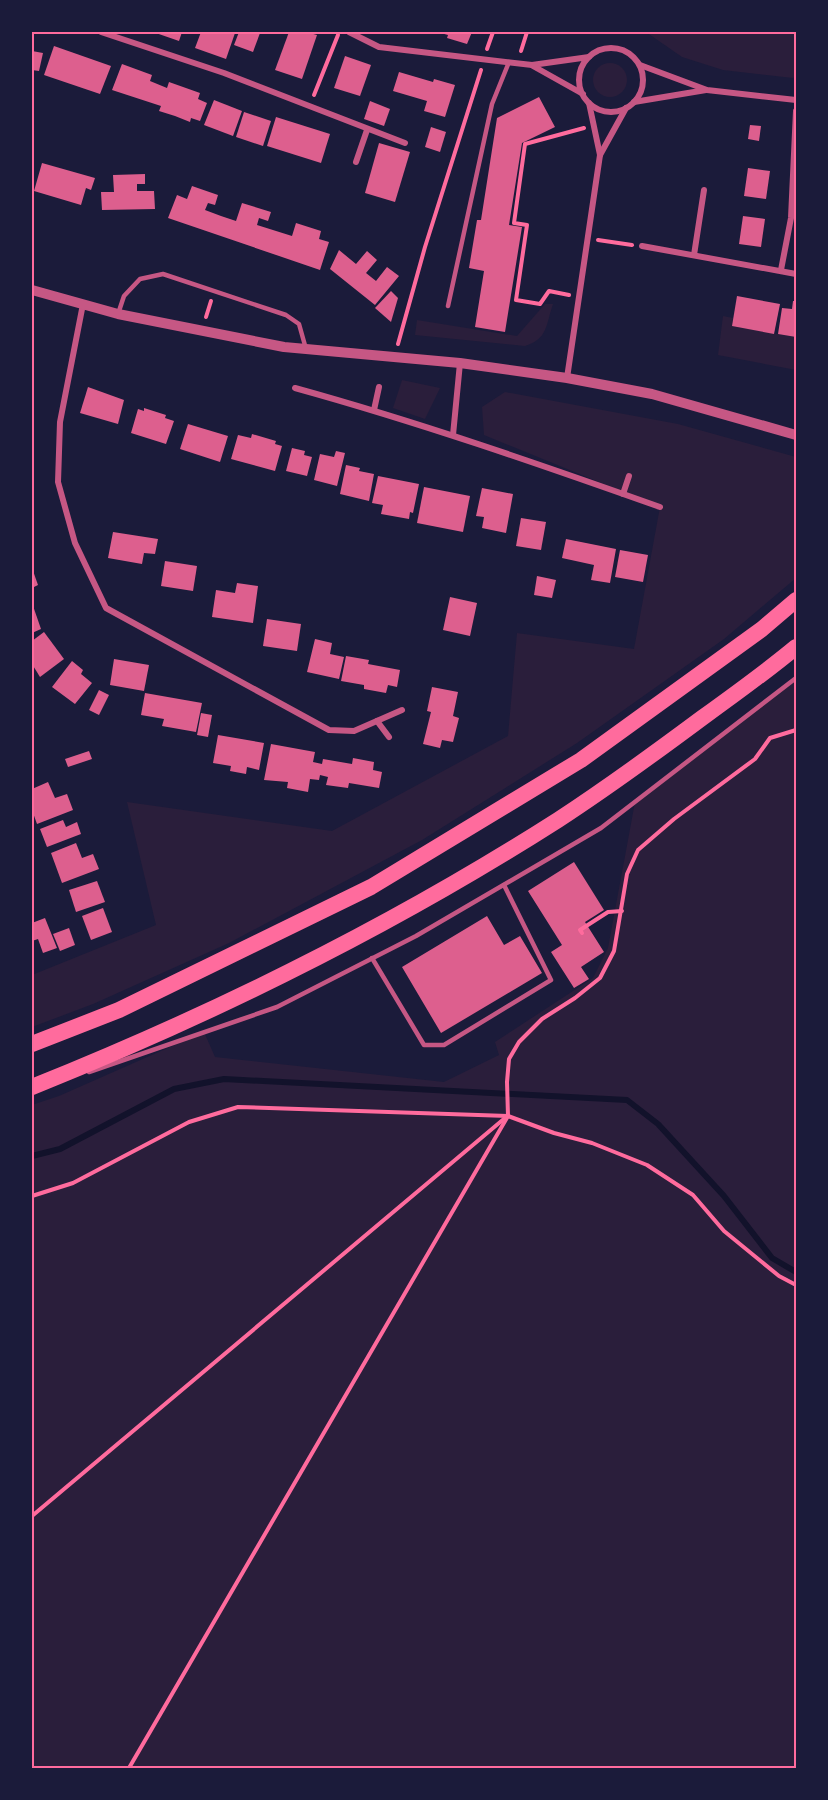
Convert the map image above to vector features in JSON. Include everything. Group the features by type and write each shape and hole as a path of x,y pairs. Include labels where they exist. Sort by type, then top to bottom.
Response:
{"highway":[{"path":"32,1044 119,1010 371,886 581,760 762,629 796,600"},
{"path":"32,1086 110,1055 251,990 407,910 558,820 674,739 796,647"}],"street":[{"path":"102,32 224,73 405,143"},
{"path":"349,32 379,47 532,65 589,57 606,48 626,51 640,65 643,85 640,94 626,108 600,155"},
{"path":"567,378 600,155 588,102 580,84 583,65 589,57"},
{"path":"532,65 583,94"},
{"path":"640,65 706,90 796,100"},
{"path":"634,102 706,90"},
{"path":"588,102 606,111 626,108"},
{"path":"782,270 791,218 796,111"},
{"path":"356,162 367,130"},
{"path":"694,255 704,190"},
{"path":"642,246 796,274"},
{"path":"32,290 118,314 201,332 306,349 460,363 567,378 652,394 796,435"},
{"path":"83,304 60,423 58,482 75,543 106,608 329,730 354,731 402,710"},
{"path":"453,435 460,363"},
{"path":"374,410 379,387"},
{"path":"295,388 453,435 660,507"},
{"path":"623,494 629,476"},
{"path":"377,721 389,737"}],"lane":[{"path":"448,306 492,104 509,62"},
{"path":"118,314 124,296 140,279 163,274 286,315 299,324 306,349"},
{"path":"78,1076 277,1007 416,936 601,828 796,678"},
{"path":"372,958 424,1045 444,1045 551,980 504,885"},
{"path":"32,1091 68,1079"}],"path":[{"path":"309,107 339,32"},
{"path":"395,357 425,247 493,32"},
{"path":"517,63 527,32"},
{"path":"557,293 549,291 540,304 516,300 527,225 514,223 525,144 594,126"},
{"path":"588,238 642,246"},
{"path":"205,320 210,302"},
{"path":"129,1768 508,1116 509,1059 519,1042 542,1020 600,978 614,951 627,874 638,850 674,819 755,759 770,738 796,730"},
{"path":"582,933 580,930 608,912 622,911"},
{"path":"32,1196 73,1183 189,1122 238,1107 508,1116 554,1133 592,1143 647,1165 693,1195 724,1230 779,1276 796,1285"},
{"path":"32,1516 508,1116"}],"shaded area":[{"path":"646,32 796,32 796,76 793,78 723,70 682,57"},
{"path":"610,63 622,68 627,80 622,92 610,97 598,92 593,80 598,68"},
{"path":"545,304 553,304 545,330 533,343 525,346 415,335 417,320 517,336"},
{"path":"723,316 733,318 732,326 796,337 796,370 718,355"},
{"path":"402,380 440,388 425,419 393,408"},
{"path":"505,392 678,424 796,457 796,578 724,639 577,743 422,840 229,943 93,1004 32,1027 32,975 156,925 127,802 332,831 508,736 517,633 634,649 660,507 484,435 482,407"},
{"path":"796,678 796,1768 32,1768 32,1105 59,1096 204,1032 215,1057 444,1082 499,1055 495,1042 593,978 608,948 635,802"}],"building":[{"path":"153,32 182,32 179,41"},
{"path":"201,32 235,33 226,59 195,48"},
{"path":"239,32 260,33 253,52 234,45"},
{"path":"289,32 306,32 317,35 302,79 275,70"},
{"path":"437,32 472,32 467,44 447,38 448,35"},
{"path":"54,46 111,66 100,94 44,75"},
{"path":"32,51 43,53 39,71 32,70"},
{"path":"345,56 371,65 360,96 334,88"},
{"path":"122,64 152,75 150,81 167,88 169,82 200,93 198,99 207,103 200,121 191,118 190,122 159,111 161,106 112,90"},
{"path":"399,72 433,82 434,79 455,85 445,117 424,111 427,101 393,91"},
{"path":"539,97 555,127 522,143 509,225 522,227 505,332 475,327 484,271 469,268 477,220 481,220 497,118"},
{"path":"214,100 242,111 233,136 204,125"},
{"path":"370,101 390,109 384,126 364,119"},
{"path":"244,112 271,121 263,146 236,137"},
{"path":"276,117 330,134 321,163 267,146"},
{"path":"750,125 761,126 759,141 748,139"},
{"path":"431,127 446,132 440,152 425,147"},
{"path":"379,143 410,152 395,202 365,193"},
{"path":"42,163 95,178 91,190 86,188 81,205 34,191"},
{"path":"748,168 770,171 766,199 744,196"},
{"path":"145,174 145,184 137,184 137,191 154,191 155,209 102,210 101,192 114,192 113,175"},
{"path":"192,186 218,195 215,205 208,203 205,210 221,216 236,221 242,203 271,212 268,221 259,218 257,225 292,236 296,223 321,231 319,239 329,242 320,270 168,218 177,195 187,199"},
{"path":"743,216 765,219 761,247 739,244"},
{"path":"339,250 356,264 367,251 377,260 366,273 376,281 387,267 399,276 375,305 330,269"},
{"path":"391,291 398,298 391,322 375,308"},
{"path":"737,296 780,304 774,334 732,326"},
{"path":"793,301 796,301 796,337 778,334 782,308 792,309"},
{"path":"88,387 124,400 118,424 80,413"},
{"path":"144,408 166,415 165,418 174,421 166,444 131,433 138,409 144,411"},
{"path":"188,424 228,436 220,462 180,449"},
{"path":"252,434 276,441 275,444 282,446 275,471 231,459 238,435 251,438"},
{"path":"292,448 305,451 304,455 312,457 307,476 286,471"},
{"path":"336,451 345,453 337,486 314,480 320,454 334,457"},
{"path":"346,465 374,474 369,501 340,494"},
{"path":"378,476 419,484 413,513 410,512 409,519 381,514 383,505 372,503"},
{"path":"424,487 470,496 463,532 417,523"},
{"path":"482,488 513,494 506,533 482,528 484,517 476,516"},
{"path":"521,518 546,522 541,550 516,546"},
{"path":"113,532 158,539 155,554 144,553 142,564 108,558"},
{"path":"566,539 616,549 610,583 591,580 594,565 562,558"},
{"path":"620,550 648,555 643,582 615,577"},
{"path":"165,561 197,566 193,591 161,586"},
{"path":"32,568 38,585 32,588"},
{"path":"537,576 556,580 552,598 534,595"},
{"path":"237,583 258,586 253,623 212,617 216,590 235,593"},
{"path":"450,597 477,603 470,636 443,630"},
{"path":"32,603 41,629 32,633"},
{"path":"267,619 301,624 297,651 263,646"},
{"path":"44,632 64,659 40,677 32,664 32,641"},
{"path":"315,639 332,643 330,654 344,657 339,679 307,672"},
{"path":"346,656 369,660 368,664 400,670 397,687 388,685 386,693 364,689 364,685 341,681"},
{"path":"114,659 149,665 144,691 110,685"},
{"path":"72,661 83,670 81,674 92,683 75,704 52,687"},
{"path":"432,687 458,692 453,716 459,718 453,742 442,740 440,748 423,744 431,712 427,711"},
{"path":"99,690 109,695 99,715 89,710"},
{"path":"145,693 202,703 196,732 162,726 164,719 141,715"},
{"path":"201,713 212,715 208,737 197,735"},
{"path":"218,735 264,743 259,770 247,767 246,774 230,771 231,766 213,763"},
{"path":"271,744 315,752 313,762 322,764 323,759 352,764 353,758 374,762 373,770 382,772 379,788 349,783 348,788 326,785 328,777 320,775 319,780 310,779 308,792 287,788 288,782 264,780"},
{"path":"89,751 92,759 68,767 65,759"},
{"path":"48,782 55,798 67,794 73,810 37,824 32,810 32,789"},
{"path":"63,820 66,827 77,822 81,834 47,847 40,829"},
{"path":"76,843 82,858 93,854 99,869 62,883 51,853"},
{"path":"574,862 604,910 585,922 604,952 581,967 589,979 574,988 551,952 562,945 528,891"},
{"path":"97,881 105,902 76,912 69,890"},
{"path":"103,908 112,932 91,940 82,916"},
{"path":"487,916 504,945 520,936 542,973 441,1033 402,967"},
{"path":"45,918 57,948 43,953 38,939 32,941 32,923"},
{"path":"69,928 75,945 60,951 53,934"}],"waterway":[{"path":"32,1156 60,1149 174,1089 224,1079 627,1100 658,1124 724,1196 772,1258 796,1272"}]}
